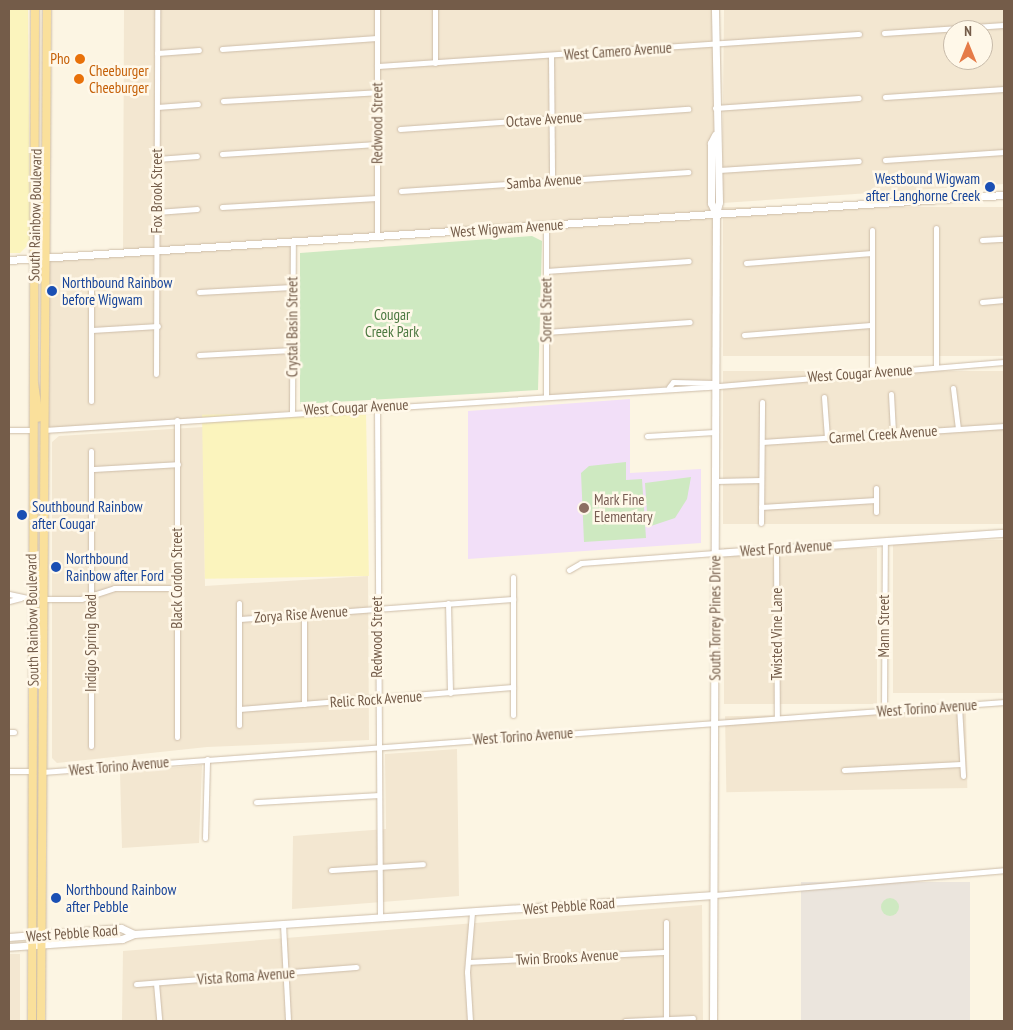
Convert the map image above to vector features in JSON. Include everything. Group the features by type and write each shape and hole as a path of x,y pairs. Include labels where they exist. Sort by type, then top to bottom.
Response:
{"main road":[{"name":"South Rainbow Boulevard","path":"32,1021 32,430 35,259 35,9"},
{"name":"South Rainbow Boulevard","path":"42,1021 47,9"},
{"path":"35,30 40,73 46,84"},
{"path":"36,95 46,142"},
{"path":"33,379 44,430"},
{"path":"32,430 38,441 44,485"},
{"path":"32,556 43,599"},
{"path":"33,599 38,606 43,650"},
{"path":"33,736 42,772"},
{"path":"33,771 42,828"}],"street":[{"name":"Fox Brook Street","path":"156,374 158,326 157,9"},
{"name":"Redwood Street","path":"377,9 377,236"},
{"path":"435,9 435,63"},
{"name":"South Torrey Pines Drive","path":"713,1021 716,214 719,170 715,136 715,9"},
{"path":"884,33 1004,25"},
{"name":"West Camero Avenue","path":"377,66 859,34"},
{"path":"222,49 377,38"},
{"path":"157,52 199,50"},
{"path":"551,55 552,181"},
{"path":"885,97 1004,89"},
{"path":"223,101 377,92"},
{"path":"715,108 859,98"},
{"path":"157,107 198,104"},
{"name":"Octave Avenue","path":"400,128 688,109"},
{"name":"South Torrey Pines Drive","path":"715,136 711,143 711,195 716,214"},
{"path":"222,154 377,144"},
{"path":"885,160 1004,152"},
{"path":"157,159 197,156"},
{"path":"719,170 859,161"},
{"name":"Samba Avenue","path":"400,191 688,172"},
{"name":"West Wigwam Avenue","path":"9,260 158,252 1004,195"},
{"path":"222,207 377,198"},
{"path":"157,212 197,209"},
{"name":"Sorrel Street","path":"546,225 546,396"},
{"path":"936,228 936,367"},
{"path":"872,230 872,371"},
{"path":"982,240 1004,239"},
{"name":"Crystal Basin Street","path":"292,411 293,242"},
{"path":"746,263 872,253"},
{"path":"546,270 690,261"},
{"path":"91,282 91,401"},
{"path":"199,292 292,287"},
{"path":"982,302 1004,300"},
{"path":"546,332 690,322"},
{"path":"744,335 871,325"},
{"path":"92,330 158,326"},
{"path":"199,355 292,350"},
{"name":"West Cougar Avenue","path":"44,430 292,411 669,387 673,382 715,384 1004,362"},
{"path":"953,388 958,429"},
{"path":"890,394 893,433"},
{"path":"824,397 827,438"},
{"path":"761,523 762,402"},
{"name":"Redwood Street","path":"377,406 377,868 380,916"},
{"name":"Black Cordon Street","path":"177,420 177,737"},
{"name":"Carmel Creek Avenue","path":"762,442 1004,426"},
{"path":"9,430 32,430"},
{"path":"647,436 715,432"},
{"name":"Indigo Spring Road","path":"91,451 91,746"},
{"path":"92,469 178,464"},
{"path":"716,481 761,480"},
{"path":"876,488 876,512"},
{"path":"761,507 876,500"},
{"name":"West Ford Avenue","path":"569,570 580,563 1004,533"},
{"name":"Mann Street","path":"884,711 885,541"},
{"name":"Twisted Vine Lane","path":"776,549 777,718"},
{"path":"513,577 513,715"},
{"path":"43,599 90,597 114,588 177,588"},
{"path":"9,594 33,599"},
{"path":"9,601 21,598"},
{"name":"Zorya Rise Avenue","path":"239,618 513,599"},
{"path":"239,603 239,725"},
{"path":"448,603 450,693"},
{"path":"304,614 304,704"},
{"name":"Relic Rock Avenue","path":"239,709 513,687"},
{"name":"West Torino Avenue","path":"42,772 377,746 1004,702"},
{"path":"959,706 962,776"},
{"path":"205,838 207,759"},
{"path":"844,770 961,764"},
{"path":"9,771 33,771"},
{"path":"256,802 377,795"},
{"path":"331,870 424,864"},
{"name":"West Pebble Road","path":"9,947 42,947 122,939 134,934 714,895 1004,870"},
{"path":"470,1021 468,962 472,912"},
{"path":"666,922 666,1019"},
{"path":"283,924 288,1021"},
{"name":"West Pebble Road","path":"9,937 42,932 121,928 134,934"},
{"name":"Twin Brooks Avenue","path":"468,962 666,952"},
{"name":"Vista Roma Avenue","path":"136,984 356,967"},
{"path":"156,983 159,1021"},
{"path":"625,1021 693,1018"}],"shaded area":[{"path":"124,9 715,9 715,383 546,396 546,225 293,242 292,411 44,430 45,259 123,254"},
{"path":"724,9 1004,9 1004,184 722,203"},
{"path":"723,207 1004,207 1004,356 723,356"},
{"path":"723,371 1004,371 1004,524 723,524"},
{"name":"Mark Fine Elementary","path":"630,399 630,473 701,469 701,543 468,559 468,411"},
{"path":"203,427 205,586 368,576 369,740 207,747 57,763 52,758 52,442 59,436"},
{"path":"893,540 1004,540 1004,693 893,693"},
{"path":"724,548 877,548 877,704 724,704"},
{"path":"966,712 967,788 726,792 725,716"},
{"path":"457,749 459,896 292,909 293,836 386,829 385,754"},
{"path":"202,765 199,843 122,848 120,772"},
{"path":"801,882 970,882 970,1021 801,1021"},
{"path":"702,905 703,1021 122,1021 123,951"},
{"path":"9,954 20,954 20,1021 9,1021"}],"green space":[{"name":"Cougar Creek Park","path":"532,236 542,241 538,390 300,404 300,253"},
{"path":"626,462 626,480 642,479 646,538 584,542 581,473 589,466"},
{"path":"691,477 687,499 675,518 648,527 645,483"},
{"path":"886,898 894,898 899,903 897,914 886,916 881,911 881,903"}],"sand":[{"path":"9,9 28,9 30,243 20,253 9,253"},
{"path":"366,412 369,576 205,579 202,415"}],"place":[{"name":"Pho","path":"80,59"},
{"name":"Cheeburger Cheeburger","path":"79,79"},
{"name":"Westbound Wigwam after Langhorne Creek","path":"990,187"},
{"name":"Northbound Rainbow before Wigwam","path":"52,291"},
{"name":"Mark Fine Elementary","path":"584,508"},
{"name":"Southbound Rainbow after Cougar","path":"22,515"},
{"name":"Northbound Rainbow after Ford","path":"56,567"},
{"name":"Northbound Rainbow after Pebble","path":"56,898"}]}
